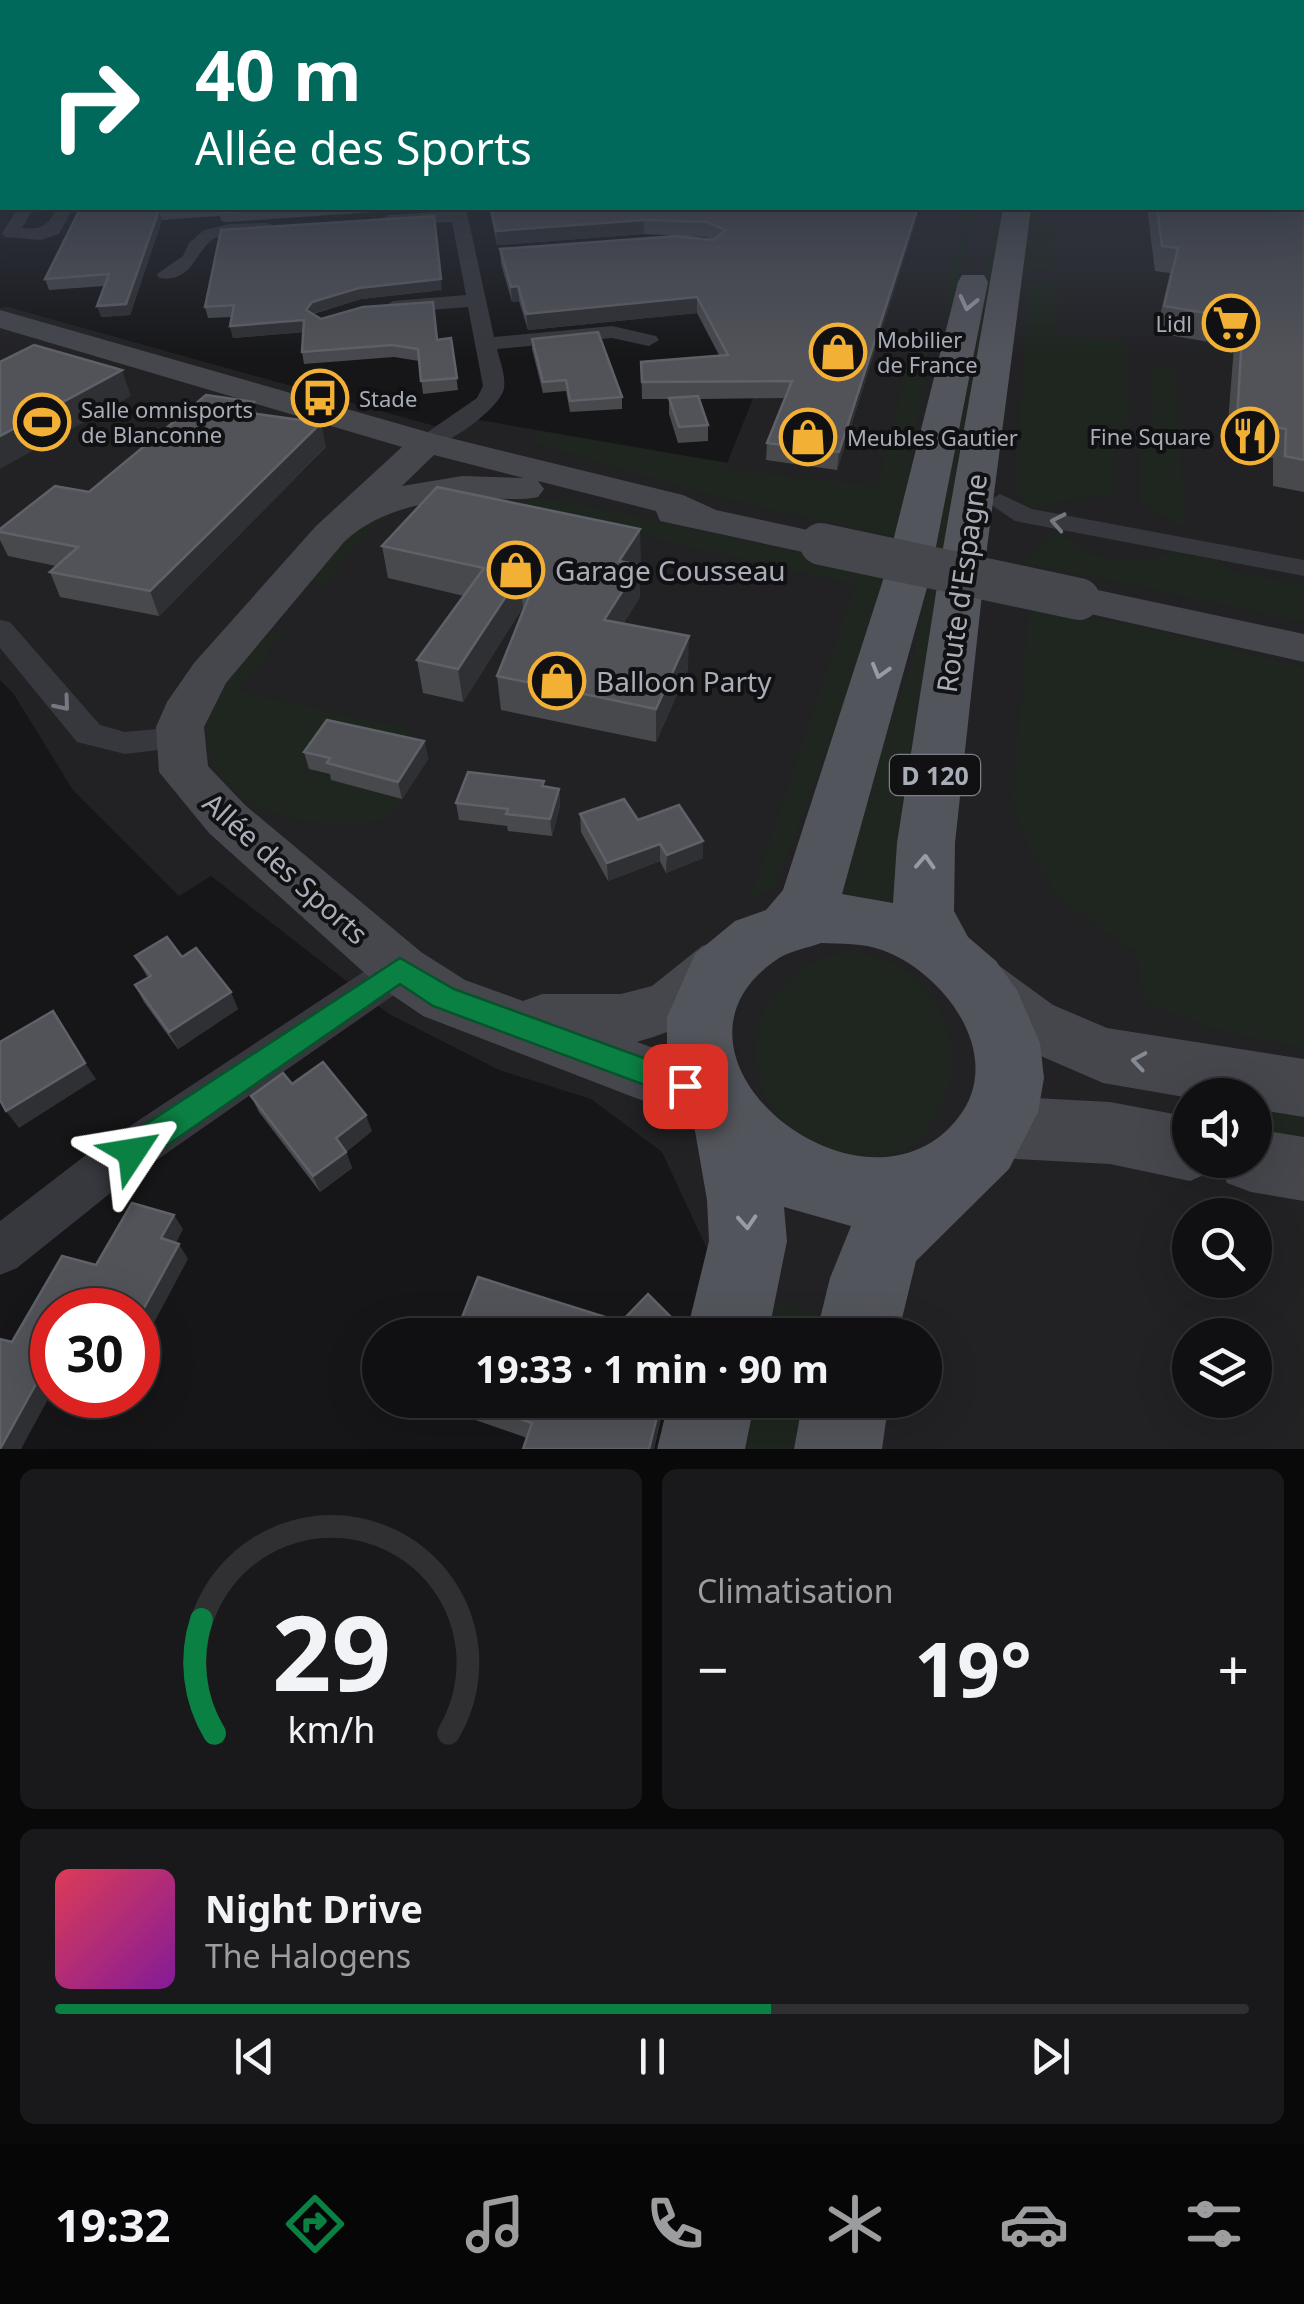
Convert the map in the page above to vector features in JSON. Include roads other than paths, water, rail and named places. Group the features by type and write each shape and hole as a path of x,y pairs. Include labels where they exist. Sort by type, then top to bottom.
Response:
{"main road":[{"name":"Route d'Espagne","path":"764,937 810,901 907,578 986,224"},
{"name":"Route d'Espagne","path":"958,966 923,912 926,843 964,548 1015,224"},
{"path":"764,937 820,918 868,922 911,934 958,966"},
{"name":"D 120","path":"731,1318 748,1241 745,1200 721,1112 701,1072 697,1046 700,1011 713,980 764,937"},
{"name":"D 120","path":"861,1318 886,1236 942,1179 976,1156 998,1127 1010,1088 1009,1051 989,1001 958,966"},
{"name":"D 120","path":"721,1112 754,1151 795,1176 839,1191 888,1193 942,1179"},
{"path":"701,1449 708,1418"},
{"path":"838,1449 843,1418"}],"street":[{"path":"17,224 11,233 19,236 53,230 56,224"},
{"path":"0,630 89,734 125,744 179,738 190,702 210,673 330,534 422,446 487,402 494,386 478,300 478,256 464,224"},
{"path":"166,274 191,260 196,241 205,234 282,227"},
{"path":"362,309 478,300"},
{"path":"0,319 422,446 670,504 702,518"},
{"path":"487,344 612,332 649,340"},
{"path":"422,446 480,470 608,502"},
{"path":"330,534 390,500 428,489 534,489 702,518 1293,647"},
{"path":"1000,502 1024,515 1304,568"},
{"name":"Allée des Sports","path":"179,738 184,772 200,792 400,970 444,998 509,1020 721,1112"},
{"path":"509,1020 621,1020 669,1007 764,937"},
{"path":"958,966 1032,1024 1103,1055 1304,1088"},
{"path":"0,1251 102,1171 400,970"},
{"path":"998,1127 1110,1134 1172,1146"},
{"path":"1272,1164 1304,1169"}],"place":[{"name":"Lidl","path":"1231,323"},
{"name":"Mobilier de France","path":"838,352"},
{"name":"Stade","path":"320,398"},
{"name":"Salle omnisports de Blanconne","path":"42,422"},
{"name":"Fine Square","path":"1250,436"},
{"name":"Meubles Gautier","path":"808,437"},
{"name":"Garage Cousseau","path":"516,570"},
{"name":"Balloon Party","path":"557,681"}]}
